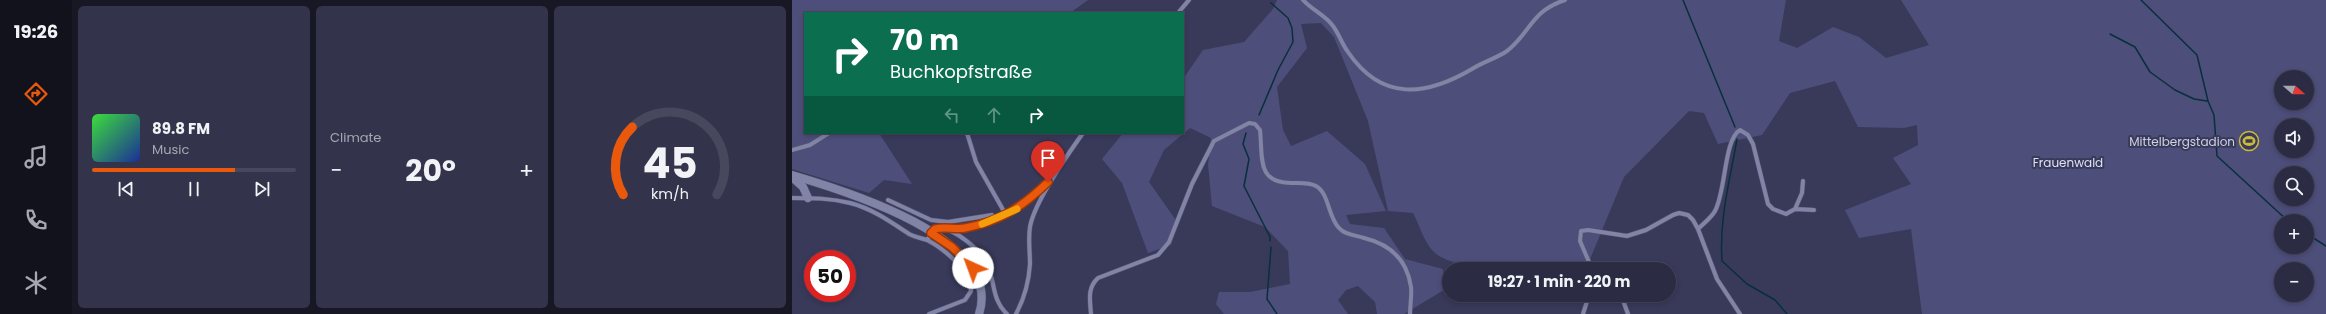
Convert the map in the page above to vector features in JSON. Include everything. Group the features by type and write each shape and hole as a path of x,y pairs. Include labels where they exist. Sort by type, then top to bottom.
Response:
{"main road":[{"path":"792,176 803,187 808,198"},
{"path":"792,176 861,196 892,210 929,237 964,258 978,277 982,297 979,314"}],"street":[{"path":"1179,12 1190,0"},
{"path":"1303,0 1333,25 1348,52 1365,72 1377,82 1402,90 1432,88 1456,79 1503,53 1532,20 1550,5 1565,0"},
{"path":"1091,314 1090,292 1092,284 1098,278 1158,255 1169,242 1192,184 1214,141 1250,123 1255,124 1260,130 1263,166 1270,179 1279,183 1307,183 1316,186 1323,194 1338,228 1347,234 1383,244 1393,250 1400,257 1411,286 1410,314"},
{"path":"1698,229 1715,210 1727,171 1727,154 1732,138 1740,130 1748,135 1753,144 1768,204 1773,209 1786,214 1795,209 1814,210"},
{"path":"792,150 810,145 827,134"},
{"path":"967,134 976,162 1006,215"},
{"path":"1016,314 1022,302 1030,266 1030,227 1033,216 1054,176 1082,134"},
{"path":"929,237 935,229 963,228 1006,215 1026,203 1054,176"},
{"path":"1795,209 1802,193 1803,181"},
{"path":"792,198 824,198 865,208 912,236 929,237 966,274 971,283 971,291 965,300 928,314"},
{"path":"888,200 931,220 948,222 992,215 994,219"},
{"path":"1589,262 1580,241 1581,231 1588,230 1627,236 1646,230 1679,213 1688,215 1698,229 1717,279 1740,314"},
{"path":"942,228 963,238 981,255 988,265 996,300 1007,314"},
{"path":"1583,314 1587,302"},
{"path":"1624,302 1628,314"}],"green space":[{"path":"792,0 1088,0 1071,12 804,12 804,134 880,134 912,184 884,180 869,193 792,169"},
{"name":"Frauenwald","path":"1277,0 1786,0 1779,41 1797,48 1833,27 1859,37 1886,58 1929,45 1901,0 2326,0 2326,314 1922,314 1911,229 1859,238 1845,210 1911,184 1893,158 1918,145 1917,125 1904,128 1858,127 1835,81 1790,93 1762,135 1718,144 1704,113 1689,111 1624,177 1589,262 1454,262 1444,259 1433,251 1424,238 1413,213 1388,211 1368,121 1334,37 1321,23 1301,24 1307,48 1277,87 1283,130 1291,146 1327,131 1365,164 1386,211 1346,215 1350,224 1384,228 1405,259 1442,269 1442,291 1404,314 1377,314 1375,302 1358,286 1346,290 1338,300 1348,314 1224,314 1216,304 1219,292 1250,292 1290,284 1288,251 1265,227 1212,206 1208,165 1211,138 1190,128 1184,133 1184,78 1203,50 1244,42 1273,9"},
{"name":"Frauenwald","path":"1122,134 1183,134 1164,150 1149,182 1178,223 1171,245 1148,253 1122,183 1102,159"}],"waterway":[{"path":"1683,0 1735,127"},
{"path":"2141,0 2197,55 2208,101 2214,115 2217,156 2280,214"},
{"path":"1259,115 1278,70 1293,42 1292,28 1288,18 1271,3"},
{"path":"2110,34 2135,47 2150,72 2175,90 2194,99 2207,101"},
{"path":"1246,133 1243,144 1249,159 1244,186 1270,237 1270,241"},
{"path":"1737,139 1728,185 1722,230 1722,261 1747,284 1775,300 1787,314"},
{"path":"2314,238 2326,246"},
{"path":"1271,247 1267,299 1277,314"}],"slow traffic":[{"path":"982,224 1017,209"}],"place":[{"name":"Mittelbergstadion","path":"2249,141"}],"route":[{"path":"973,268 952,247 931,233 937,228 963,228 978,225 1006,215 1026,203 1048,182"}]}
